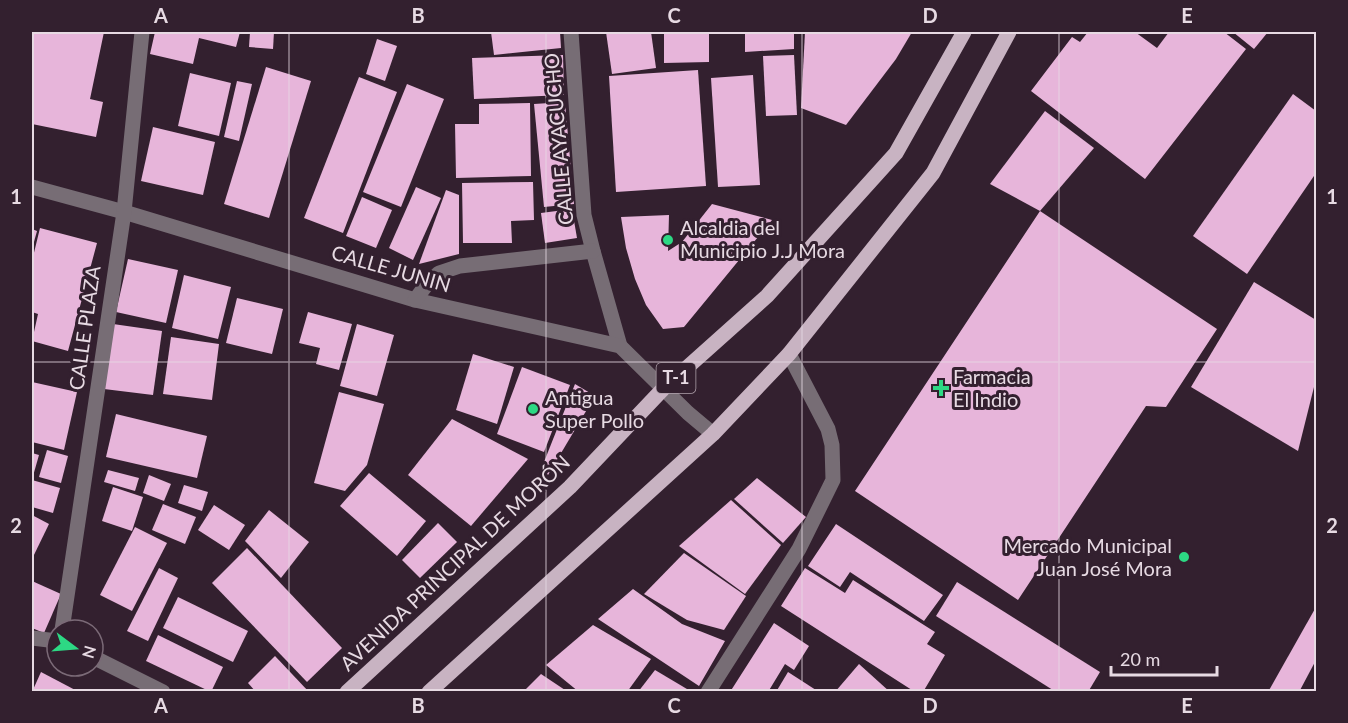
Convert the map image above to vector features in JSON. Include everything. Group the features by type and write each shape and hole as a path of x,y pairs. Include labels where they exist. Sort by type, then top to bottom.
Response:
{"main road":[{"name":"AVENIDA PRINCIPAL DE MORÓN","path":"347,692 570,487 663,389 767,296 896,153 964,32"},
{"path":"429,692 713,434 789,354 933,173 1009,32"}],"street":[{"name":"CALLE PLAZA","path":"64,618 124,212 142,32"},
{"name":"CALLE AYACUCHO","path":"571,32 584,215 592,251 620,346"},
{"name":"CALLE JUNIN","path":"32,187 124,212 415,300 620,346"},
{"path":"415,300 427,284 440,273 460,266 592,251"},
{"path":"620,346 688,413 713,434"},
{"path":"708,692 799,549 833,480 832,445 828,429 789,354"},
{"path":"105,663 163,692"}],"building":[{"path":"32,32 104,32 90,99 103,102 96,137 32,124"},
{"path":"155,32 240,32 236,47 199,38 193,64 150,54"},
{"path":"250,32 274,32 273,49 249,47"},
{"path":"491,32 560,32 561,48 494,55"},
{"path":"606,32 651,32 656,68 612,74"},
{"path":"664,32 709,32 709,62 664,63"},
{"path":"745,32 794,32 794,49 745,52"},
{"path":"805,32 912,32 896,59 846,125 801,108"},
{"path":"1088,32 1135,32 1157,48 1169,32 1224,32 1246,49 1145,179 1031,91 1072,37 1080,42"},
{"path":"1233,32 1268,32 1254,49"},
{"path":"377,39 397,46 385,81 366,74"},
{"path":"563,55 564,95 474,99 472,58"},
{"path":"794,55 797,115 766,116 763,56"},
{"path":"266,67 311,81 269,218 224,204"},
{"path":"698,70 706,186 616,192 609,76"},
{"path":"190,73 231,83 219,136 178,126"},
{"path":"753,75 760,185 718,187 711,78"},
{"path":"359,77 397,92 343,233 304,218"},
{"path":"237,81 252,84 239,141 224,137"},
{"path":"407,84 444,99 401,207 363,192"},
{"path":"1293,94 1316,111 1316,173 1247,274 1193,236"},
{"path":"565,102 574,204 544,207 534,104"},
{"path":"530,103 531,176 456,178 455,124 479,124 479,104"},
{"path":"1045,111 1094,148 1040,211 990,184"},
{"path":"153,127 215,142 203,195 141,181"},
{"path":"533,182 534,220 511,221 512,243 463,243 462,183"},
{"path":"416,187 441,198 413,260 389,248"},
{"path":"446,190 459,195 459,254 419,264"},
{"path":"362,197 392,210 376,248 346,236"},
{"path":"712,204 772,220 684,327 663,329 646,305 635,279 626,248 621,217 669,215 668,251 682,242"},
{"path":"572,209 577,238 545,243 541,213"},
{"path":"1040,211 1217,329 1166,407 1146,406 1018,600 855,491"},
{"path":"40,228 97,243 68,351 32,341 38,314 32,312 32,261"},
{"path":"32,229 37,231 32,249"},
{"path":"128,259 178,270 166,323 116,312"},
{"path":"184,275 231,287 218,339 172,328"},
{"path":"1254,282 1316,320 1316,379 1298,451 1191,387"},
{"path":"237,298 283,309 272,354 226,343"},
{"path":"308,312 352,324 339,370 316,364 320,348 299,343"},
{"path":"113,324 162,331 153,395 104,389"},
{"path":"357,324 394,335 377,396 340,386"},
{"path":"171,337 219,344 212,400 163,394"},
{"path":"473,354 514,367 497,424 456,410"},
{"name":"Antigua Super Pollo","path":"522,367 570,385 544,452 497,434"},
{"path":"32,382 77,392 64,450 32,442"},
{"path":"575,384 595,396 548,475 542,467"},
{"path":"339,392 384,404 367,465 345,491 314,483"},
{"path":"116,414 207,436 197,478 106,457"},
{"path":"452,419 528,459 471,526 408,475"},
{"path":"47,450 68,456 61,483 39,477"},
{"path":"32,453 39,455 33,476 32,475"},
{"path":"108,470 139,478 135,491 104,482"},
{"path":"369,473 426,521 397,556 340,506"},
{"path":"149,475 171,484 164,501 143,493"},
{"path":"757,478 806,517 783,543 734,499"},
{"path":"32,480 60,488 53,513 32,507"},
{"path":"184,485 208,492 202,511 178,503"},
{"path":"113,487 143,497 132,531 102,521"},
{"path":"731,500 781,545 745,594 679,546"},
{"path":"163,504 196,517 185,544 152,530"},
{"path":"214,505 245,525 229,550 198,530"},
{"path":"269,510 309,542 281,578 245,541"},
{"path":"32,515 49,524 32,559"},
{"path":"438,523 457,542 420,578 402,560"},
{"path":"836,524 943,595 924,621 850,572 840,587 808,566"},
{"path":"135,527 167,543 132,611 100,595"},
{"path":"247,548 342,648 307,682 212,583"},
{"path":"684,553 746,596 724,630 687,620 644,594"},
{"path":"159,568 178,578 148,641 127,631"},
{"path":"805,568 845,593 853,580 935,632 927,644 945,655 923,692 915,692 781,606"},
{"path":"32,581 61,594 51,618 45,618 44,633 32,628"},
{"path":"957,582 1100,672 1088,692 1056,692 936,616"},
{"path":"633,589 682,624 725,641 699,686 598,619"},
{"path":"178,597 248,631 233,662 163,628"},
{"path":"1316,607 1316,660 1299,692 1268,692"},
{"path":"774,623 809,646 794,670 785,664 768,692 730,692"},
{"path":"593,625 651,659 627,692 579,692 546,665"},
{"path":"158,635 223,667 211,692 146,661"},
{"path":"275,656 309,692 256,692 248,683"},
{"path":"859,664 890,692 835,692"},
{"path":"655,670 692,692 638,692"},
{"path":"41,672 45,674 45,678 52,678 79,692 32,692"},
{"path":"788,672 819,692 776,692"},
{"path":"541,674 568,692 523,692"}],"place":[{"name":"Alcaldia del Municipio J.J Mora","path":"668,240"},
{"name":"Farmacia El Indio","path":"941,388"},
{"name":"Antigua Super Pollo","path":"533,409"},
{"name":"Mercado Municipal Juan José Mora","path":"1184,557"}]}
